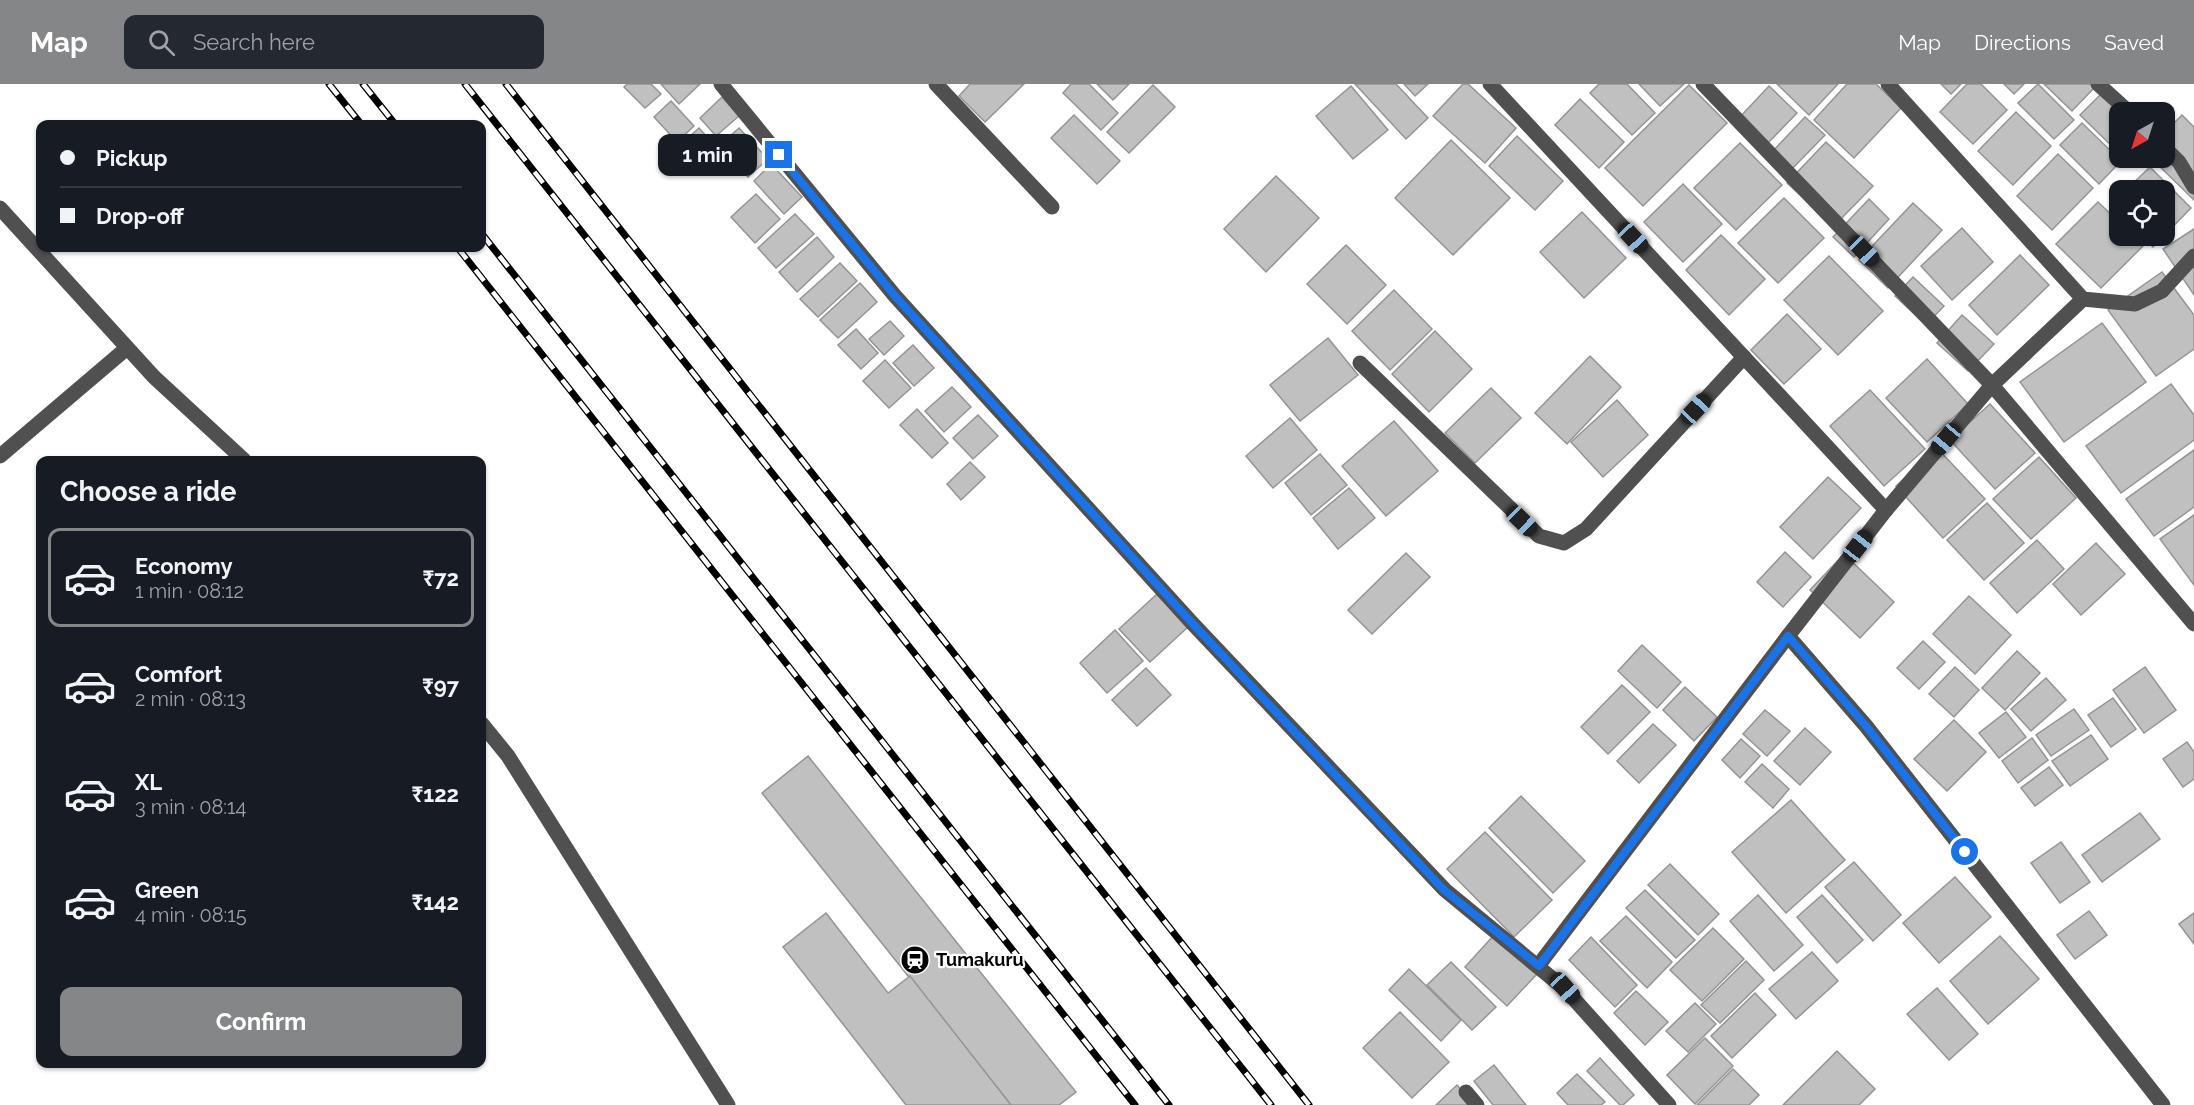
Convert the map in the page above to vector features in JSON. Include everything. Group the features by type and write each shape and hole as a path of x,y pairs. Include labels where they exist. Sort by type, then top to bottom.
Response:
{"street":[{"path":"721,84 895,296 1193,624 1444,890 1565,988 1669,1105"},
{"path":"936,84 1052,207"},
{"path":"1490,84 1886,510"},
{"path":"1703,84 1992,385 2194,624"},
{"path":"2098,84 2117,102"},
{"path":"1898,88 2083,299 2136,304 2162,291 2194,256"},
{"path":"2175,158 2194,187"},
{"path":"0,208 36,248"},
{"path":"40,252 154,377 240,456"},
{"path":"1539,966 1886,510 1992,385 2083,299"},
{"path":"0,456 127,348"},
{"path":"1360,363 1539,536 1564,543 1586,529 1744,357"},
{"path":"1788,636 1866,726 2163,1105"},
{"path":"486,729 508,756 728,1105"},
{"path":"1466,1092 1477,1105"}],"building":[{"path":"627,84 651,84 661,94 645,108 624,87"},
{"path":"661,84 700,84 679,104"},
{"path":"970,84 1024,84 985,122 959,96"},
{"path":"1071,84 1089,84 1118,113 1101,130 1063,93"},
{"path":"1097,84 1129,84 1113,100"},
{"path":"1355,84 1396,84 1428,118 1406,139"},
{"path":"1404,84 1428,84 1415,96"},
{"path":"1463,84 1468,84 1516,128 1485,163 1433,116"},
{"path":"1599,84 1627,84 1655,113 1632,135 1590,93"},
{"path":"1639,84 1684,84 1660,106"},
{"path":"1777,84 1838,84 1809,115"},
{"path":"1847,84 1876,84 1901,108 1854,158 1814,120"},
{"path":"1941,84 1961,84 1951,94"},
{"path":"1967,84 1981,84 2007,110 1973,144 1940,112"},
{"path":"2004,84 2024,84 2014,94"},
{"path":"2038,84 2074,120 2054,139 2018,103"},
{"path":"2044,84 2094,84 2096,86 2072,111"},
{"path":"1153,85 1175,107 1129,153 1107,132"},
{"path":"1689,85 1727,123 1643,206 1605,168"},
{"path":"1351,86 1388,130 1353,159 1316,116"},
{"path":"1769,86 1797,113 1767,144 1739,118"},
{"path":"2103,92 2112,102 2109,102 2109,143 2080,115"},
{"path":"722,97 739,116 716,136 700,118"},
{"path":"1580,99 1624,142 1599,168 1555,125"},
{"path":"671,101 694,126 677,142 654,117"},
{"path":"2016,112 2051,146 2013,185 1978,151"},
{"path":"1074,115 1120,161 1097,184 1051,138"},
{"path":"2182,115 2194,127 2194,200 2161,168 2175,168 2175,122"},
{"path":"1805,117 1825,135 1790,171 1771,153"},
{"path":"2082,123 2109,149 2109,168 2114,168 2099,184 2060,145"},
{"path":"699,128 724,156 705,173 680,145"},
{"path":"739,128 768,159 748,177 719,146"},
{"path":"1517,136 1563,181 1535,210 1489,166"},
{"path":"1451,140 1510,198 1453,255 1395,198"},
{"path":"1826,142 1873,186 1834,226 1787,183"},
{"path":"1740,143 1782,185 1736,230 1694,188"},
{"path":"2058,154 2093,188 2052,230 2017,196"},
{"path":"771,164 802,197 784,214 754,181"},
{"path":"2151,168 2163,180 2136,180"},
{"path":"1276,176 1319,218 1266,272 1224,229"},
{"path":"1683,184 1722,224 1683,262 1644,222"},
{"path":"2175,192 2191,208 2175,225"},
{"path":"756,194 780,219 755,243 731,217"},
{"path":"1784,198 1824,238 1778,283 1738,243"},
{"path":"1869,199 1889,219 1854,257 1833,237"},
{"path":"2098,202 2109,212 2109,246 2143,246 2101,288 2056,244"},
{"path":"1913,203 1942,230 1888,288 1859,260"},
{"path":"1582,212 1626,258 1584,298 1540,252"},
{"path":"795,214 814,234 776,268 758,248"},
{"path":"1962,228 1993,262 1952,300 1921,266"},
{"path":"2194,229 2194,295 2163,249 2175,246 2175,241"},
{"path":"1721,235 1765,279 1729,315 1686,270"},
{"path":"817,237 834,257 797,292 779,272"},
{"path":"1346,245 1386,285 1347,324 1307,284"},
{"path":"2020,255 2049,285 1997,335 1969,305"},
{"path":"1829,256 1883,311 1838,355 1784,300"},
{"path":"840,263 857,281 818,317 800,299"},
{"path":"2162,272 2194,315 2194,349 2156,376 2108,310"},
{"path":"1913,277 1944,306 1926,325 1895,296"},
{"path":"860,283 877,302 838,338 820,320"},
{"path":"1394,290 1432,329 1390,370 1352,331"},
{"path":"1787,314 1821,349 1784,384 1751,350"},
{"path":"1962,315 1994,344 1968,371 1937,343"},
{"path":"890,321 904,336 884,355 869,339"},
{"path":"2102,323 2146,382 2064,442 2020,382"},
{"path":"856,329 878,353 861,369 838,345"},
{"path":"1435,331 1472,369 1429,412 1392,374"},
{"path":"1328,338 1358,375 1300,421 1270,385"},
{"path":"913,345 934,368 914,386 893,363"},
{"path":"1590,356 1621,387 1567,444 1535,413"},
{"path":"1927,359 1968,404 1927,442 1886,398"},
{"path":"885,360 911,388 889,408 863,381"},
{"path":"2171,384 2194,415 2194,440 2121,493 2086,446"},
{"path":"952,387 971,407 944,432 925,411"},
{"path":"1491,388 1521,418 1475,463 1445,433"},
{"path":"1870,390 1925,449 1884,486 1830,426"},
{"path":"1617,400 1648,435 1603,477 1571,442"},
{"path":"1990,404 2035,453 1995,489 1950,440"},
{"path":"917,409 948,443 932,458 900,425"},
{"path":"978,415 998,436 973,459 953,438"},
{"path":"1290,418 1317,450 1273,488 1246,456"},
{"path":"1394,421 1438,471 1386,516 1342,466"},
{"path":"1937,448 1985,499 1943,538 1896,486"},
{"path":"2194,450 2194,507 2154,536 2126,499"},
{"path":"1320,454 1347,485 1311,515 1285,483"},
{"path":"2039,457 2076,498 2031,539 1993,499"},
{"path":"970,462 985,477 961,500 947,484"},
{"path":"1828,477 1861,508 1813,559 1780,527"},
{"path":"1349,488 1375,518 1338,549 1313,518"},
{"path":"1987,503 2024,543 1984,580 1947,540"},
{"path":"2194,515 2194,585 2160,539"},
{"path":"2037,540 2064,569 2017,613 1990,583"},
{"path":"2096,543 2125,574 2081,615 2053,584"},
{"path":"1785,552 1811,577 1783,607 1757,582"},
{"path":"1406,553 1430,577 1372,634 1348,610"},
{"path":"1844,554 1894,602 1860,638 1810,590"},
{"path":"1157,594 1188,627 1150,662 1119,629"},
{"path":"1969,596 2011,635 1975,674 1933,634"},
{"path":"1115,630 1143,661 1107,693 1080,663"},
{"path":"1923,641 1945,662 1919,689 1897,668"},
{"path":"1642,645 1681,682 1657,708 1618,671"},
{"path":"2017,651 2040,673 2005,710 1982,688"},
{"path":"1955,667 1979,690 1954,717 1929,694"},
{"path":"2145,667 2176,710 2144,733 2113,690"},
{"path":"1146,668 1171,695 1137,726 1112,700"},
{"path":"2046,678 2066,700 2031,731 2011,709"},
{"path":"1622,685 1650,712 1608,754 1581,727"},
{"path":"1685,687 1717,717 1694,741 1663,710"},
{"path":"2113,698 2136,729 2111,747 2088,715"},
{"path":"2074,709 2089,730 2051,756 2036,735"},
{"path":"1765,710 1790,731 1767,756 1743,734"},
{"path":"2006,712 2026,737 1999,758 1979,733"},
{"path":"1954,720 1986,752 1947,791 1914,759"},
{"path":"1653,724 1676,745 1639,783 1617,761"},
{"path":"1805,728 1831,752 1800,785 1774,761"},
{"path":"2091,735 2108,759 2070,786 2052,761"},
{"path":"2032,738 2048,760 2018,783 2002,761"},
{"path":"1741,739 1760,756 1740,778 1722,760"},
{"path":"2187,742 2194,752 2194,779 2183,787 2163,759"},
{"path":"808,756 1076,1092 1059,1105 1011,1105 762,793"},
{"path":"1762,764 1789,789 1773,808 1745,782"},
{"path":"2049,767 2063,785 2035,806 2021,788"},
{"path":"1521,796 1585,861 1553,893 1489,828"},
{"path":"1791,800 1845,860 1786,913 1732,852"},
{"path":"2140,813 2160,839 2102,882 2082,855"},
{"path":"1485,832 1552,900 1514,937 1447,869"},
{"path":"2061,842 2090,882 2060,903 2031,863"},
{"path":"1854,862 1901,915 1873,941 1825,887"},
{"path":"1670,864 1719,914 1698,935 1648,885"},
{"path":"1955,877 1991,917 1939,963 1903,923"},
{"path":"1645,890 1695,940 1676,958 1626,908"},
{"path":"1758,895 1803,945 1774,971 1730,921"},
{"path":"1822,895 1863,940 1837,963 1797,917"},
{"path":"2089,911 2107,935 2075,959 2057,935"},
{"path":"826,913 888,993 910,976 1011,1105 906,1105 783,947"},
{"path":"2194,913 2194,944 2179,924"},
{"path":"1626,916 1672,962 1647,988 1600,941"},
{"path":"1713,928 1744,959 1702,1001 1670,970"},
{"path":"1494,935 1537,974 1507,1006 1465,967"},
{"path":"2000,936 2039,979 1988,1024 1950,981"},
{"path":"1591,937 1637,985 1615,1007 1569,960"},
{"path":"1812,952 1838,981 1796,1019 1769,989"},
{"path":"1746,961 1764,980 1720,1023 1701,1005"},
{"path":"1451,962 1496,1007 1472,1030 1427,985"},
{"path":"1409,969 1461,1020 1441,1041 1389,990"},
{"path":"1937,988 1978,1034 1949,1060 1907,1014"},
{"path":"1636,991 1668,1022 1645,1045 1614,1013"},
{"path":"1755,993 1776,1015 1732,1058 1711,1036"},
{"path":"1695,1003 1716,1024 1688,1052 1666,1031"},
{"path":"1400,1012 1449,1062 1412,1098 1363,1048"},
{"path":"1705,1038 1733,1066 1695,1104 1667,1075"},
{"path":"1837,1051 1875,1089 1859,1105 1783,1105"},
{"path":"1600,1058 1634,1095 1623,1105 1620,1105 1587,1071"},
{"path":"1494,1065 1526,1105 1493,1105 1474,1081"},
{"path":"1733,1069 1759,1095 1749,1105 1697,1105"},
{"path":"1577,1074 1605,1102 1601,1105 1568,1105 1557,1093"},
{"path":"1457,1085 1476,1105 1436,1105"}],"railway":[{"path":"329,84 358,120"},
{"path":"363,84 392,120"},
{"path":"465,84 1271,1105"},
{"path":"506,84 1309,1105"},
{"path":"486,239 1169,1105"},
{"path":"461,252 1135,1105"}],"place":[{"name":"Tumakuru","path":"915,960"}],"route":[{"path":"779,155 895,296 1193,624 1444,890 1539,966 1788,636 1866,726 1965,852"}]}
